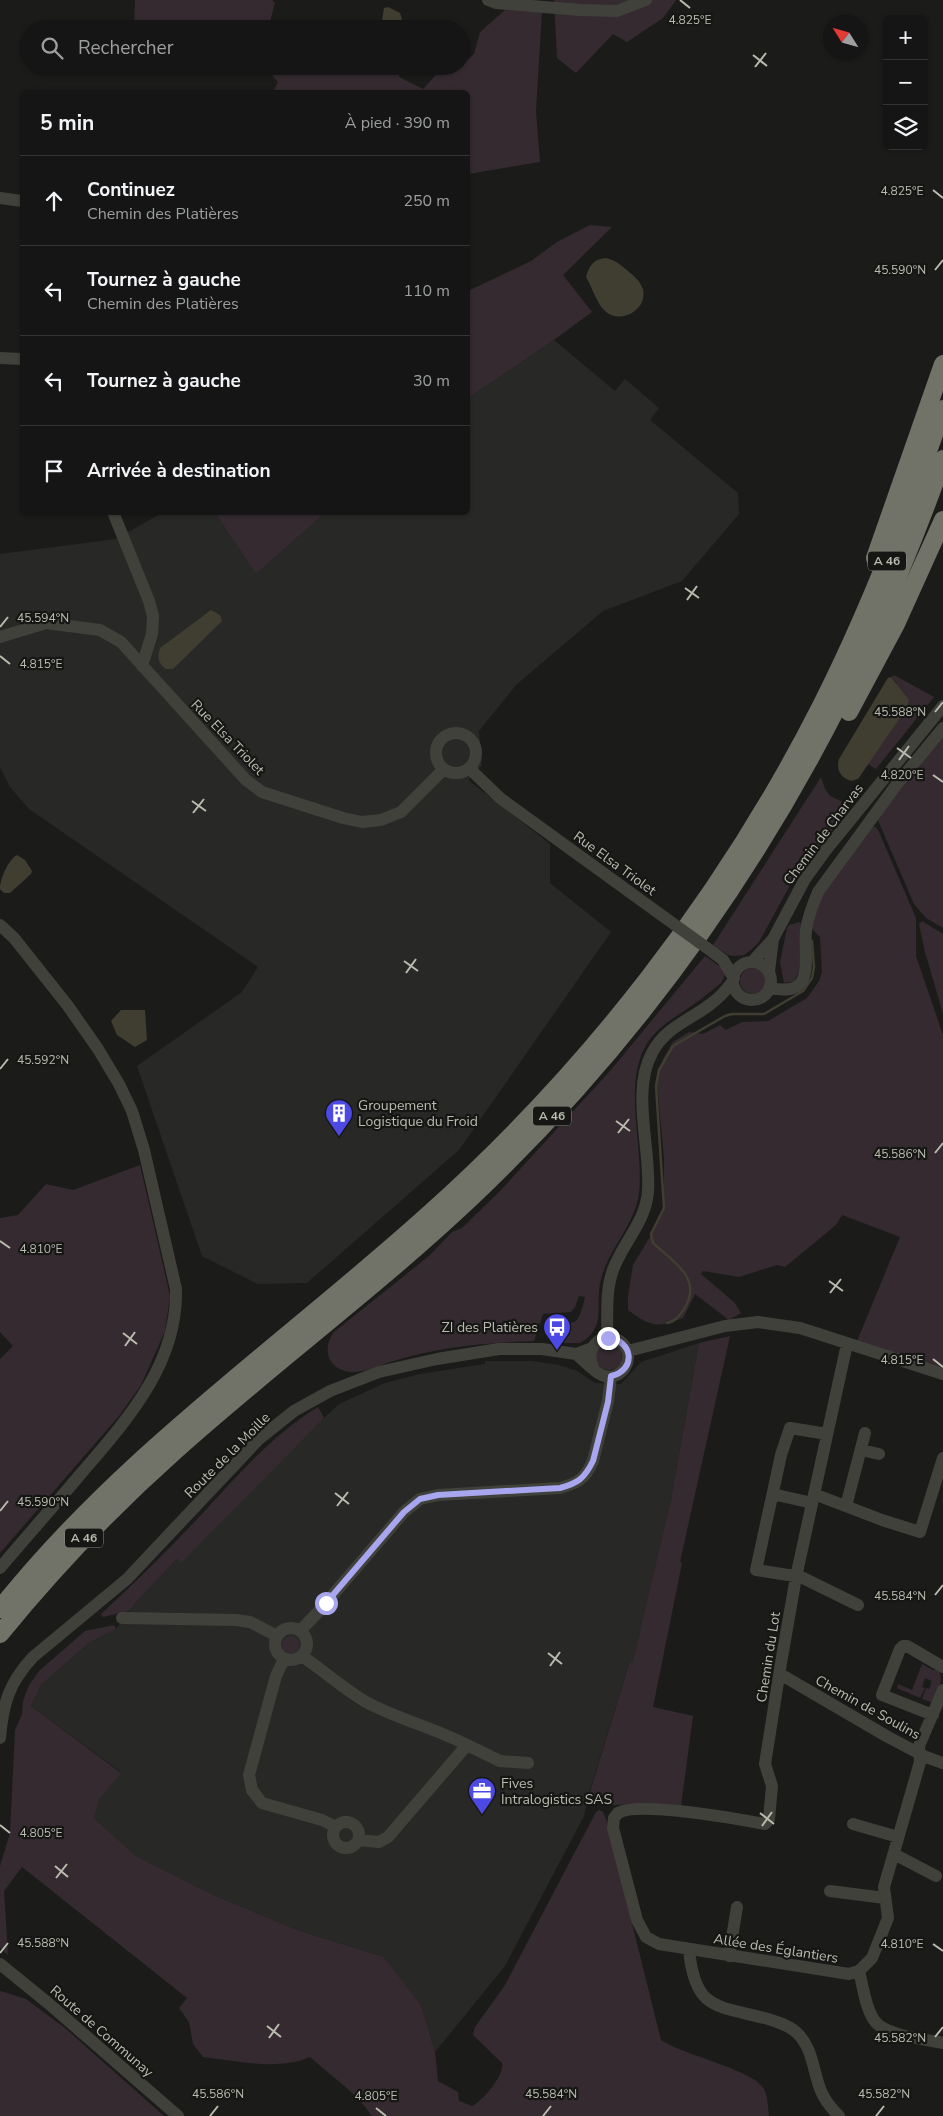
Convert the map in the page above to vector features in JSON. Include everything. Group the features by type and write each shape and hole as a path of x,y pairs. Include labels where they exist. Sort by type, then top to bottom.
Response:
{"highway":[{"path":"820,708 815,697 845,631 882,541 943,364"},
{"name":"A 46","path":"0,1608 70,1530 133,1467 202,1406 419,1224 477,1169 544,1102 619,1014 678,938 761,813 820,708 874,594 913,494 943,409"},
{"name":"A 46","path":"0,1634 72,1552 144,1479 252,1384 438,1228 499,1171 552,1116 631,1025 690,949 753,856 802,774 840,703 876,629 913,541 943,459"},
{"path":"802,774 814,770 857,697 896,624 940,534 943,520"}],"street":[{"path":"488,0 580,10 617,11 646,0"},
{"path":"0,198 20,201"},
{"path":"0,358 20,359"},
{"path":"115,515 149,601 153,616 152,634 142,666"},
{"name":"Rue Elsa Triolet","path":"0,638 46,623 100,630 121,642 246,780 262,792 352,820 362,822 381,820 401,812 444,769"},
{"name":"Chemin de Charvas","path":"747,964 773,939 796,894 815,865 943,706"},
{"path":"770,988 782,990 800,985 804,978 807,961 806,931 809,912 818,892 897,784 943,728"},
{"path":"450,734 468,737 475,748 476,756 469,768 456,773 444,769 437,757 437,748 442,740 450,734"},
{"name":"Rue Elsa Triolet","path":"469,768 500,798 718,957 734,980"},
{"path":"0,925 14,938 93,1042 119,1084 132,1111 144,1150 170,1261 176,1289 176,1304 174,1324 165,1352 156,1374 138,1404 0,1568"},
{"name":"Chemin de Charvas","path":"769,972 773,939"},
{"name":"Rue Elsa Triolet","path":"718,957 747,964"},
{"path":"608,1338 608,1290 611,1276 641,1220 646,1202 648,1182 643,1087 646,1068 656,1045 667,1033 712,1004 747,964 763,966 769,972 771,979 770,988 762,998 755,1000 742,997 712,1004"},
{"path":"734,980 734,988 742,997"},
{"path":"628,1351 725,1326 758,1322 800,1328 943,1374"},
{"path":"576,1354 594,1369 605,1376 611,1376 622,1372 626,1368 629,1357 628,1351 620,1341 608,1338 598,1341 592,1348 590,1359 594,1369"},
{"name":"Chemin du Lot","path":"615,1816 621,1811 640,1808 691,1812 765,1824 770,1819 772,1786 765,1764 796,1576 847,1344"},
{"name":"Route de la Moille","path":"0,1738 6,1700 13,1682 22,1669 127,1579 249,1450 294,1411 342,1385 379,1372 437,1359 499,1349 542,1349 576,1354 592,1348"},
{"path":"300,1631 319,1612 404,1512 420,1499 438,1495 560,1488 577,1483 593,1461 608,1402 611,1376"},
{"path":"826,1434 790,1428 786,1436 756,1570 796,1576 858,1605"},
{"path":"846,1506 865,1434"},
{"path":"861,1450 879,1454"},
{"path":"772,1498 777,1495 813,1498 846,1506 920,1532 943,1458"},
{"path":"122,1618 236,1620 250,1622 277,1636"},
{"path":"290,1628 300,1631 304,1635 307,1646 302,1656 292,1661 284,1659 275,1648 277,1636 290,1628"},
{"path":"932,1715 882,1695 900,1649 903,1646 914,1650 943,1667"},
{"path":"302,1656 367,1702 452,1736 500,1761 528,1763"},
{"path":"284,1659 276,1676 249,1775 252,1790 262,1803 322,1820 336,1827"},
{"name":"Chemin de Soulins","path":"780,1674 883,1734 943,1763"},
{"path":"943,1690 919,1746 920,1762 884,1887 888,1918 872,1958 859,1971 871,2014 877,2024 893,2032 943,2042"},
{"path":"358,1840 379,1842 388,1837 467,1745"},
{"name":"Allée des Églantiers","path":"615,1816 613,1828 639,1926 646,1937 655,1942 689,1950 849,1974 859,1971"},
{"path":"347,1822 354,1825 359,1832 358,1840 349,1848 340,1846 334,1840 334,1831 336,1827 347,1822"},
{"path":"853,1824 898,1837"},
{"path":"894,1854 936,1876"},
{"path":"830,1891 885,1898"},
{"path":"729,1956 737,1907"},
{"path":"689,1950 690,1963 697,1987 710,2002 724,2009 780,2022 801,2037 809,2052 821,2091 829,2106 839,2116"},
{"name":"Route de Communay","path":"3,1966 48,2002 178,2116"}],"shaded area":[{"path":"135,0 272,0 275,3 270,20 134,20"},
{"path":"554,0 676,0 663,18 627,42 613,34 576,73 557,58"},
{"path":"388,7 400,13 402,20 382,20 384,8"},
{"path":"505,10 542,11 536,111 540,162 470,174 470,90 274,90 278,82 272,75 399,75 399,77 423,89 436,75 470,75 470,58 474,54 480,32"},
{"path":"590,225 612,227 563,275 592,312 470,397 470,290 531,261 557,242"},
{"path":"606,258 615,261 637,279 643,289 643,297 637,309 625,316 611,315 602,308 586,277 592,264"},
{"path":"554,340 615,391 625,379 659,408 650,420 738,493 739,514 682,581 603,611 516,685 479,731 482,765 468,780 550,844 550,883 611,932 459,1150 307,1283 258,1284 202,1256 137,1066 242,992 258,967 29,809 10,787 0,767 0,554 116,539 158,515 216,515 256,574 323,515 470,515 470,397"},
{"path":"216,515 323,515 256,574"},
{"path":"211,610 220,615 222,621 173,669 166,669 161,665 159,660 160,648"},
{"path":"894,675 934,697 876,769 868,764 907,708 896,682 891,677"},
{"path":"891,677 909,700 907,708 858,779 851,781 840,773 838,767 839,759 886,681"},
{"path":"943,733 943,928 926,918 914,904 877,818"},
{"path":"821,777 825,789 830,796 850,807 794,878 759,942 744,955 728,955 713,945"},
{"path":"872,827 876,827 879,832 916,918 916,956 943,1035 943,1369 857,1341 900,1237 842,1215 836,1225 785,1267 777,1265 739,1277 703,1271 701,1274 735,1303 741,1313 729,1320 695,1294 683,1318 667,1323 649,1323 628,1310 628,1296 633,1265 651,1235 664,1206 664,1158 657,1084 663,1059 673,1042 689,1032 703,1034 720,1025 726,1030 742,1022 768,1021 807,998 819,981 822,972 820,937 809,926 813,909"},
{"path":"17,855 25,860 32,871 31,874 10,893 4,893 0,889 3,875 8,865"},
{"path":"922,921 943,934 943,1014 925,952 919,924"},
{"path":"799,922 801,924 801,953 798,975 794,980 784,983 780,962 787,928 789,925"},
{"path":"705,956 722,968 725,975 721,983 659,1029 648,1042 638,1065 635,1082 640,1176 637,1205 610,1257 601,1279 597,1322 589,1337 580,1343 555,1343 549,1338 550,1328 563,1322 572,1323 578,1318 585,1297 579,1296 571,1312 543,1314 534,1341 443,1349 356,1372 345,1371 334,1365 328,1355 328,1343 334,1332 429,1256 452,1232 462,1228 499,1192 610,1071"},
{"path":"753,968 762,972 766,981 762,990 753,994 744,990 740,981 744,972"},
{"path":"121,1010 145,1010 147,1040 135,1047 117,1035 111,1021"},
{"path":"140,1165 170,1296 165,1331 141,1385 119,1416 0,1553 0,1359 13,1346 0,1332 0,1218 18,1215 46,1184 73,1190"},
{"path":"730,1336 680,1562 682,1563 653,1707 693,1716 681,1806 606,1804 589,1795 629,1664 633,1661 671,1499 699,1343"},
{"path":"699,1343 671,1499 633,1662 629,1664 589,1793 584,1816 505,1966 435,2052 421,2005 384,1957 300,1931 211,1894 136,1856 94,1818 99,1800 121,1772 31,1706 41,1685 89,1643 116,1629 138,1600 177,1559 181,1562 339,1404 385,1383 420,1374 485,1364 485,1361 532,1361 559,1365 577,1371 595,1383 621,1384 641,1362"},
{"path":"609,1344 618,1348 622,1357 618,1366 609,1370 600,1366 596,1357 600,1348"},
{"path":"318,1407 324,1418 181,1563 177,1559 129,1611 103,1617 101,1614 165,1553 270,1443"},
{"path":"114,1625 116,1629 89,1643 41,1685 31,1706 121,1773 99,1800 94,1818 136,1856 211,1894 300,1931 384,1957 421,2005 435,2052 438,2081 458,2092 459,2101 472,2106 487,2094 500,2074 502,2063 473,2035 475,2027 505,1985 596,1812 599,1810 603,1812 606,1819 661,2040 671,2046 747,2075 758,2082 765,2092 769,2116 372,2116 351,2092 310,2057 285,2063 257,2064 203,2057 193,2044 189,2022 179,2008 187,1998 22,1867 4,1891 8,1955 0,1948 0,1866 10,1833 15,1730 22,1714 23,1701 29,1685 40,1670 85,1631"},
{"path":"287,1636 295,1636 300,1641 298,1652 287,1654 282,1649 282,1641"},
{"path":"922,1664 933,1670 939,1670 939,1691 934,1703 922,1699 926,1688 929,1689 932,1681 925,1678 922,1687 925,1688 920,1698 897,1688 898,1684 912,1690"},
{"path":"0,1991 26,1999 65,2028 164,2116 0,2116"}],"waterway":[{"path":"667,1323 675,1320 684,1309 689,1298 690,1288 688,1279 683,1271 653,1243 651,1234 664,1208 656,1086 659,1070 673,1046 725,1016 732,1014 764,1014 803,991 812,978 814,967 812,941"}],"place":[{"name":"Groupement Logistique du Froid","path":"339,1137"},
{"name":"ZI des Platières","path":"557,1351"},
{"name":"Fives Intralogistics SAS","path":"482,1815"}],"route":[{"path":"326,1603 404,1512 420,1499 438,1495 560,1488 577,1483 593,1461 608,1402 611,1376 622,1372 628,1363 629,1357 625,1345 614,1338 608,1338"}]}
